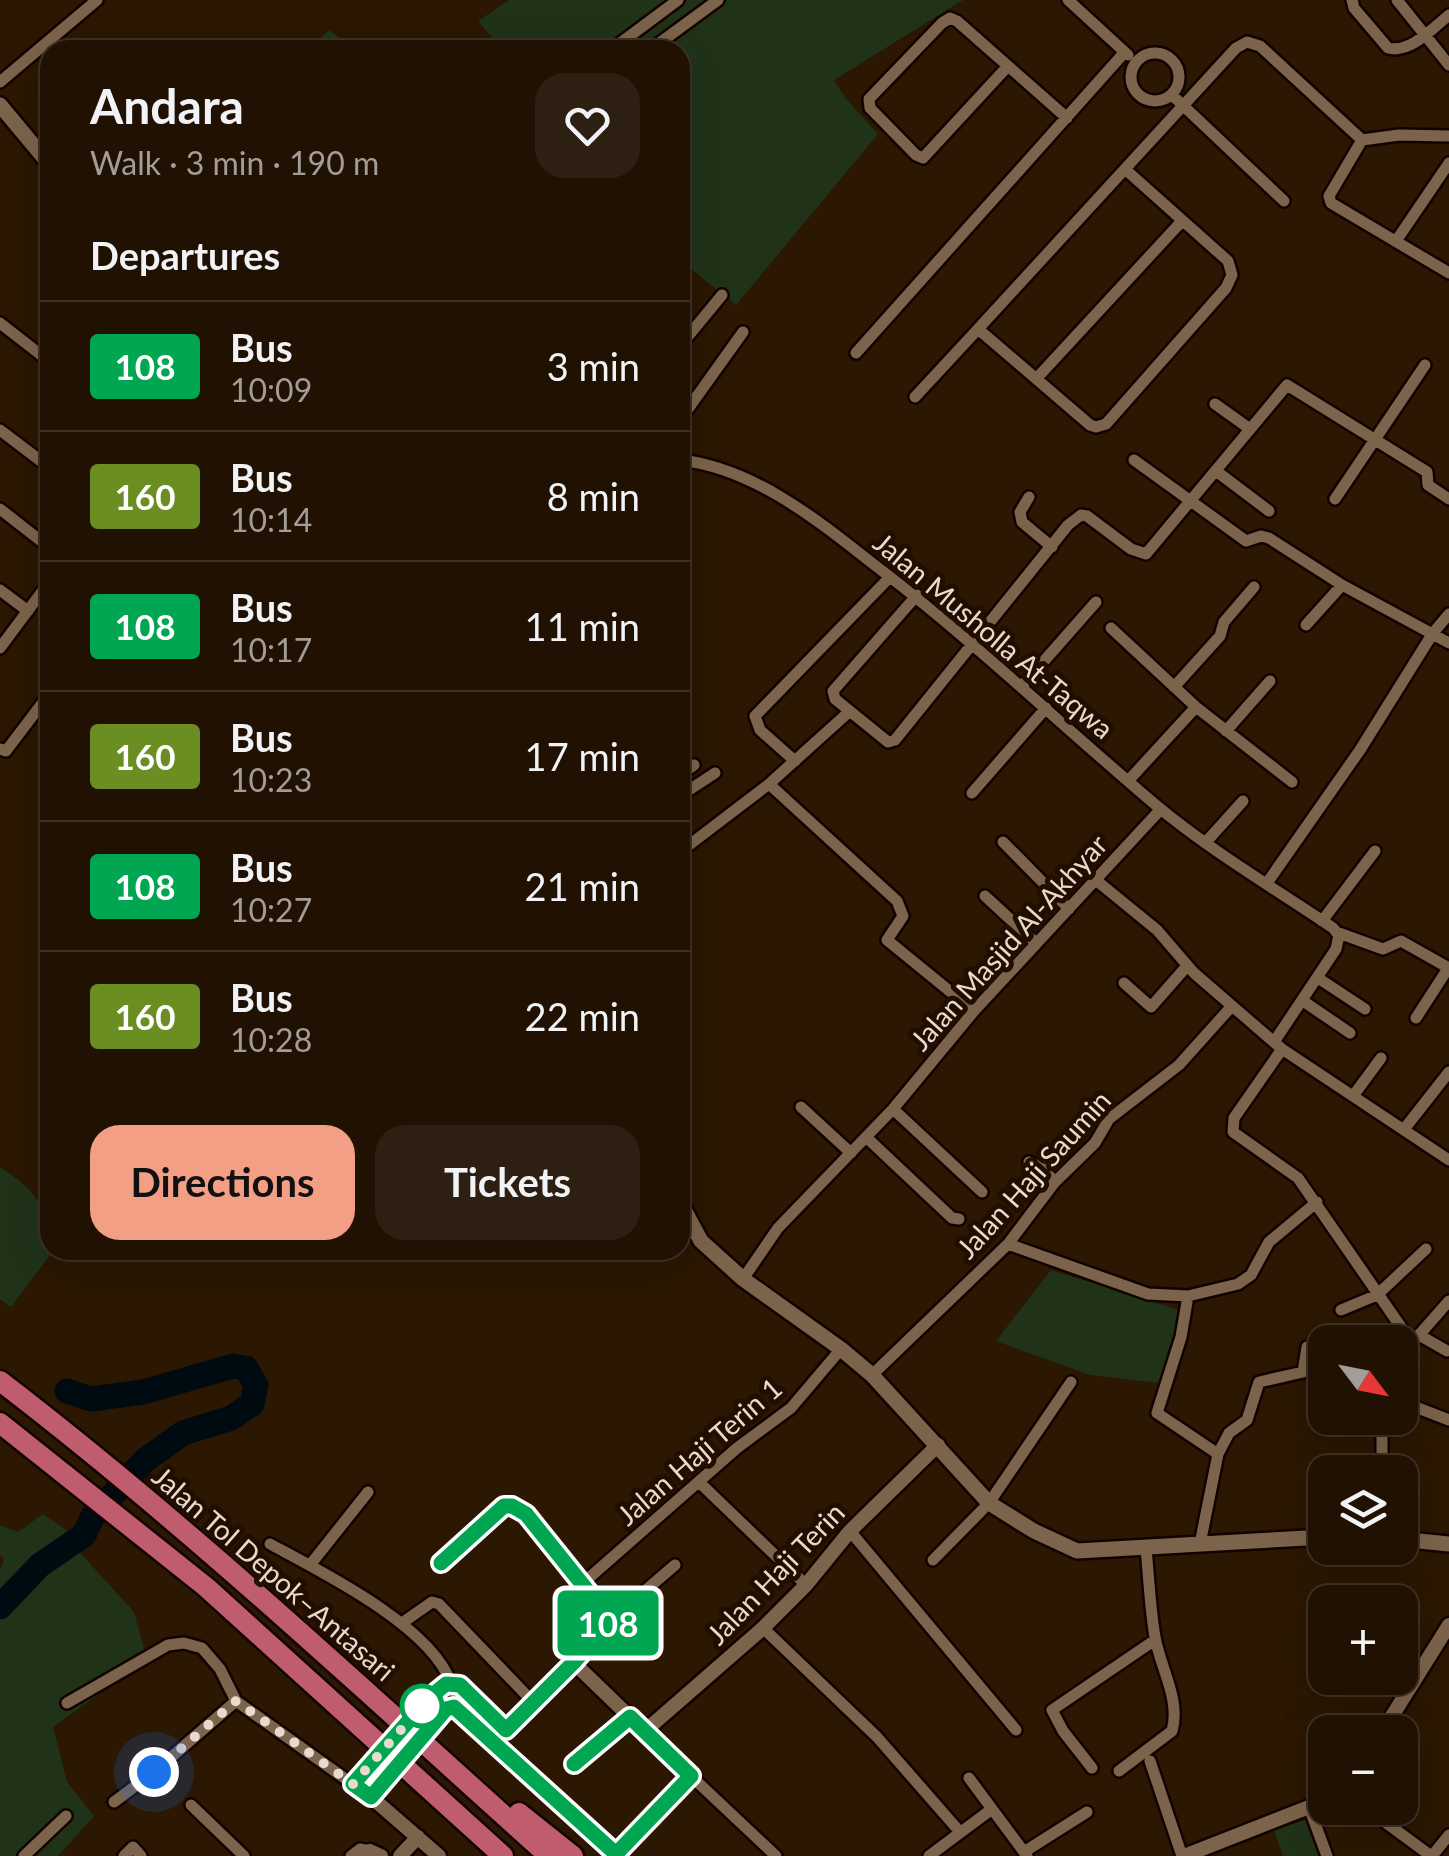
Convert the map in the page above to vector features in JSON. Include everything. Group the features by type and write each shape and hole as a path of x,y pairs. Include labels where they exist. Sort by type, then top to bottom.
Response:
{"highway":[{"name":"Jalan Tol Depok–Antasari","path":"0,1381 153,1504 550,1856"},
{"name":"Jalan Tol Depok–Antasari","path":"0,1423 148,1538 503,1856"},
{"path":"46,1459 66,1432"},
{"path":"443,1760 574,1856"},
{"path":"422,1780 480,1856"}],"main road":[{"path":"0,105 40,153"},
{"path":"690,1222 700,1241 743,1280 872,1375 988,1503 1034,1531 1077,1550 1308,1537"},
{"path":"1418,1541 1449,1544"}],"street":[{"path":"50,40 97,0"},
{"path":"624,40 678,0"},
{"path":"664,40 718,0"},
{"path":"1068,0 1137,61"},
{"path":"1352,0 1354,8 1388,48 1401,50 1449,14"},
{"path":"1397,0 1449,65"},
{"path":"1008,66 923,158 916,156 870,108 869,100 950,18 958,21 1066,118"},
{"path":"915,396 1236,48 1247,42 1255,42 1362,140 1449,136"},
{"path":"0,82 40,48"},
{"path":"856,354 1124,53"},
{"path":"1146,54 1168,57 1179,76 1172,96 1162,101 1142,98 1131,80 1137,61 1146,54"},
{"path":"1172,96 1284,200"},
{"path":"1362,140 1328,196 1331,203 1449,273"},
{"path":"1396,242 1449,163"},
{"path":"978,329 1090,426 1106,424 1226,288 1232,276 1228,262 1126,170"},
{"path":"1036,379 1182,221"},
{"path":"690,323 722,294"},
{"path":"0,323 40,354"},
{"path":"690,406 743,332"},
{"path":"1335,499 1424,365"},
{"path":"917,596 833,691 835,700 892,742 1068,525 1081,515 1139,554 1146,554 1287,385 1428,472 1428,485 1449,500"},
{"path":"1215,404 1250,429"},
{"path":"0,430 40,460"},
{"path":"1134,460 1246,541 1261,536 1270,538 1342,585 1449,643"},
{"name":"Jalan Musholla At-Taqwa","path":"690,462 719,466 749,479 836,535 974,644 1161,809 1336,932 1383,949 1401,942 1448,967"},
{"path":"1216,470 1269,511"},
{"path":"1030,497 1020,512 1022,522 1052,547"},
{"path":"0,510 40,540"},
{"path":"795,761 760,730 754,716 890,577"},
{"path":"1306,625 1342,585"},
{"path":"1174,686 1220,636 1224,622 1254,587"},
{"path":"0,590 28,611"},
{"path":"0,648 40,595"},
{"path":"1022,686 1096,602"},
{"path":"1267,883 1449,614"},
{"path":"1111,628 1196,707 1292,782"},
{"path":"1226,731 1270,681"},
{"path":"0,749 6,751 40,706"},
{"path":"1128,781 1196,707"},
{"path":"972,793 1046,708"},
{"path":"690,844 768,784 850,712"},
{"path":"690,768 694,765"},
{"path":"690,790 716,773"},
{"path":"768,784 897,901 903,916 886,940 974,1011"},
{"path":"1206,842 1244,802"},
{"name":"Jalan Masjid Al-Akhyar","path":"743,1280 778,1228 894,1109 974,1011 1161,809"},
{"path":"1003,842 1069,909"},
{"path":"1322,921 1375,851"},
{"path":"1097,881 1157,930 1188,966 1278,1046 1449,1160"},
{"path":"986,896 1036,943"},
{"path":"1336,932 1336,948 1234,1118 1233,1132 1298,1178 1376,1295 1403,1325"},
{"path":"1124,983 1151,1007 1188,966"},
{"path":"1416,1018 1448,967"},
{"path":"1318,978 1365,1008"},
{"path":"1303,1001 1350,1032"},
{"name":"Jalan Haji Saumin","path":"872,1375 1008,1244 1055,1182 1095,1142 1109,1119 1179,1065 1231,1007"},
{"path":"1353,1096 1381,1058"},
{"path":"1405,1128 1449,1072"},
{"path":"801,1107 851,1153"},
{"path":"894,1109 982,1192"},
{"path":"866,1137 952,1218 959,1219"},
{"path":"1029,1162 1042,1168 1055,1182"},
{"path":"1008,1244 1148,1294 1188,1296 1238,1284 1251,1275 1269,1242 1316,1202"},
{"path":"1341,1310 1376,1295 1426,1249"},
{"path":"1188,1296 1181,1338 1158,1413 1218,1454"},
{"path":"1418,1337 1448,1304"},
{"path":"1418,1340 1447,1350"},
{"path":"1200,1544 1218,1454 1229,1434 1247,1420 1259,1382 1303,1372 1308,1347"},
{"name":"Jalan Haji Terin 1","path":"582,1584 738,1448 791,1408 841,1349"},
{"path":"933,1560 988,1503 1071,1382"},
{"path":"1418,1408 1449,1420"},
{"name":"Jalan Haji Terin","path":"645,1731 763,1628 850,1532 938,1445"},
{"path":"700,1482 806,1585"},
{"path":"310,1565 368,1492"},
{"path":"441,1563 504,1506 512,1506 526,1514 611,1620"},
{"path":"850,1532 1016,1730"},
{"path":"270,1544 402,1623 444,1664 456,1684 466,1715"},
{"path":"1119,1771 1172,1731 1174,1725 1172,1699 1155,1640 1146,1549"},
{"path":"495,1742 611,1620 675,1565"},
{"path":"402,1623 432,1602 440,1604 534,1703"},
{"path":"1393,1715 1449,1624"},
{"path":"763,1628 877,1737 960,1832"},
{"path":"1092,1768 1063,1732 1052,1710 1155,1640"},
{"path":"66,1704 168,1645 184,1643 202,1648 220,1669 236,1701 371,1797 438,1856"},
{"path":"574,1662 776,1856"},
{"path":"353,1784 430,1697 456,1684"},
{"path":"456,1684 506,1730"},
{"path":"114,1802 236,1701"},
{"path":"371,1797 446,1709 454,1707 616,1855 691,1776"},
{"path":"574,1764 630,1717"},
{"path":"1150,1761 1183,1856 1218,1849 1308,1807"},
{"path":"969,1778 1025,1854 1087,1812"},
{"path":"191,1806 244,1856"},
{"path":"930,1856 992,1809"},
{"path":"24,1856 66,1816"},
{"path":"1315,1825 1326,1856"},
{"path":"1389,1825 1432,1856 1449,1835"},
{"path":"400,1856 418,1837"},
{"path":"124,1856 133,1848 141,1856"},
{"path":"350,1856 360,1849 372,1854"}],"green space":[{"path":"509,0 963,0 834,80 878,134 736,305 690,268 690,40 494,40 478,21"},
{"path":"329,30 342,40 318,40"},
{"path":"0,1167 23,1184 40,1205 40,1260 46,1260 11,1307 0,1299"},
{"path":"1051,1270 1182,1311 1160,1383 1090,1375 996,1341"},
{"path":"43,1514 69,1532 70,1540 0,1597 0,1569 4,1560 0,1554 0,1525 18,1532"},
{"path":"73,1545 134,1612 147,1660 53,1727 67,1782 94,1816 58,1856 0,1856 0,1607 40,1565"},
{"path":"1306,1820 1320,1856 1283,1856 1274,1830"}],"waterway":[{"path":"0,1607 40,1565 84,1535 93,1516 145,1460 183,1433 231,1418 252,1404 256,1385 246,1368 233,1366 143,1392 91,1399 67,1391"}],"bus line":[{"name":"108","path":"441,1563 504,1506 512,1506 526,1514 611,1620 506,1730 460,1685 446,1684 353,1784 371,1797 446,1709 454,1707 616,1854 691,1776 630,1717 574,1764"}],"route":[{"path":"154,1772 236,1701 353,1784 430,1697 422,1706"}]}
